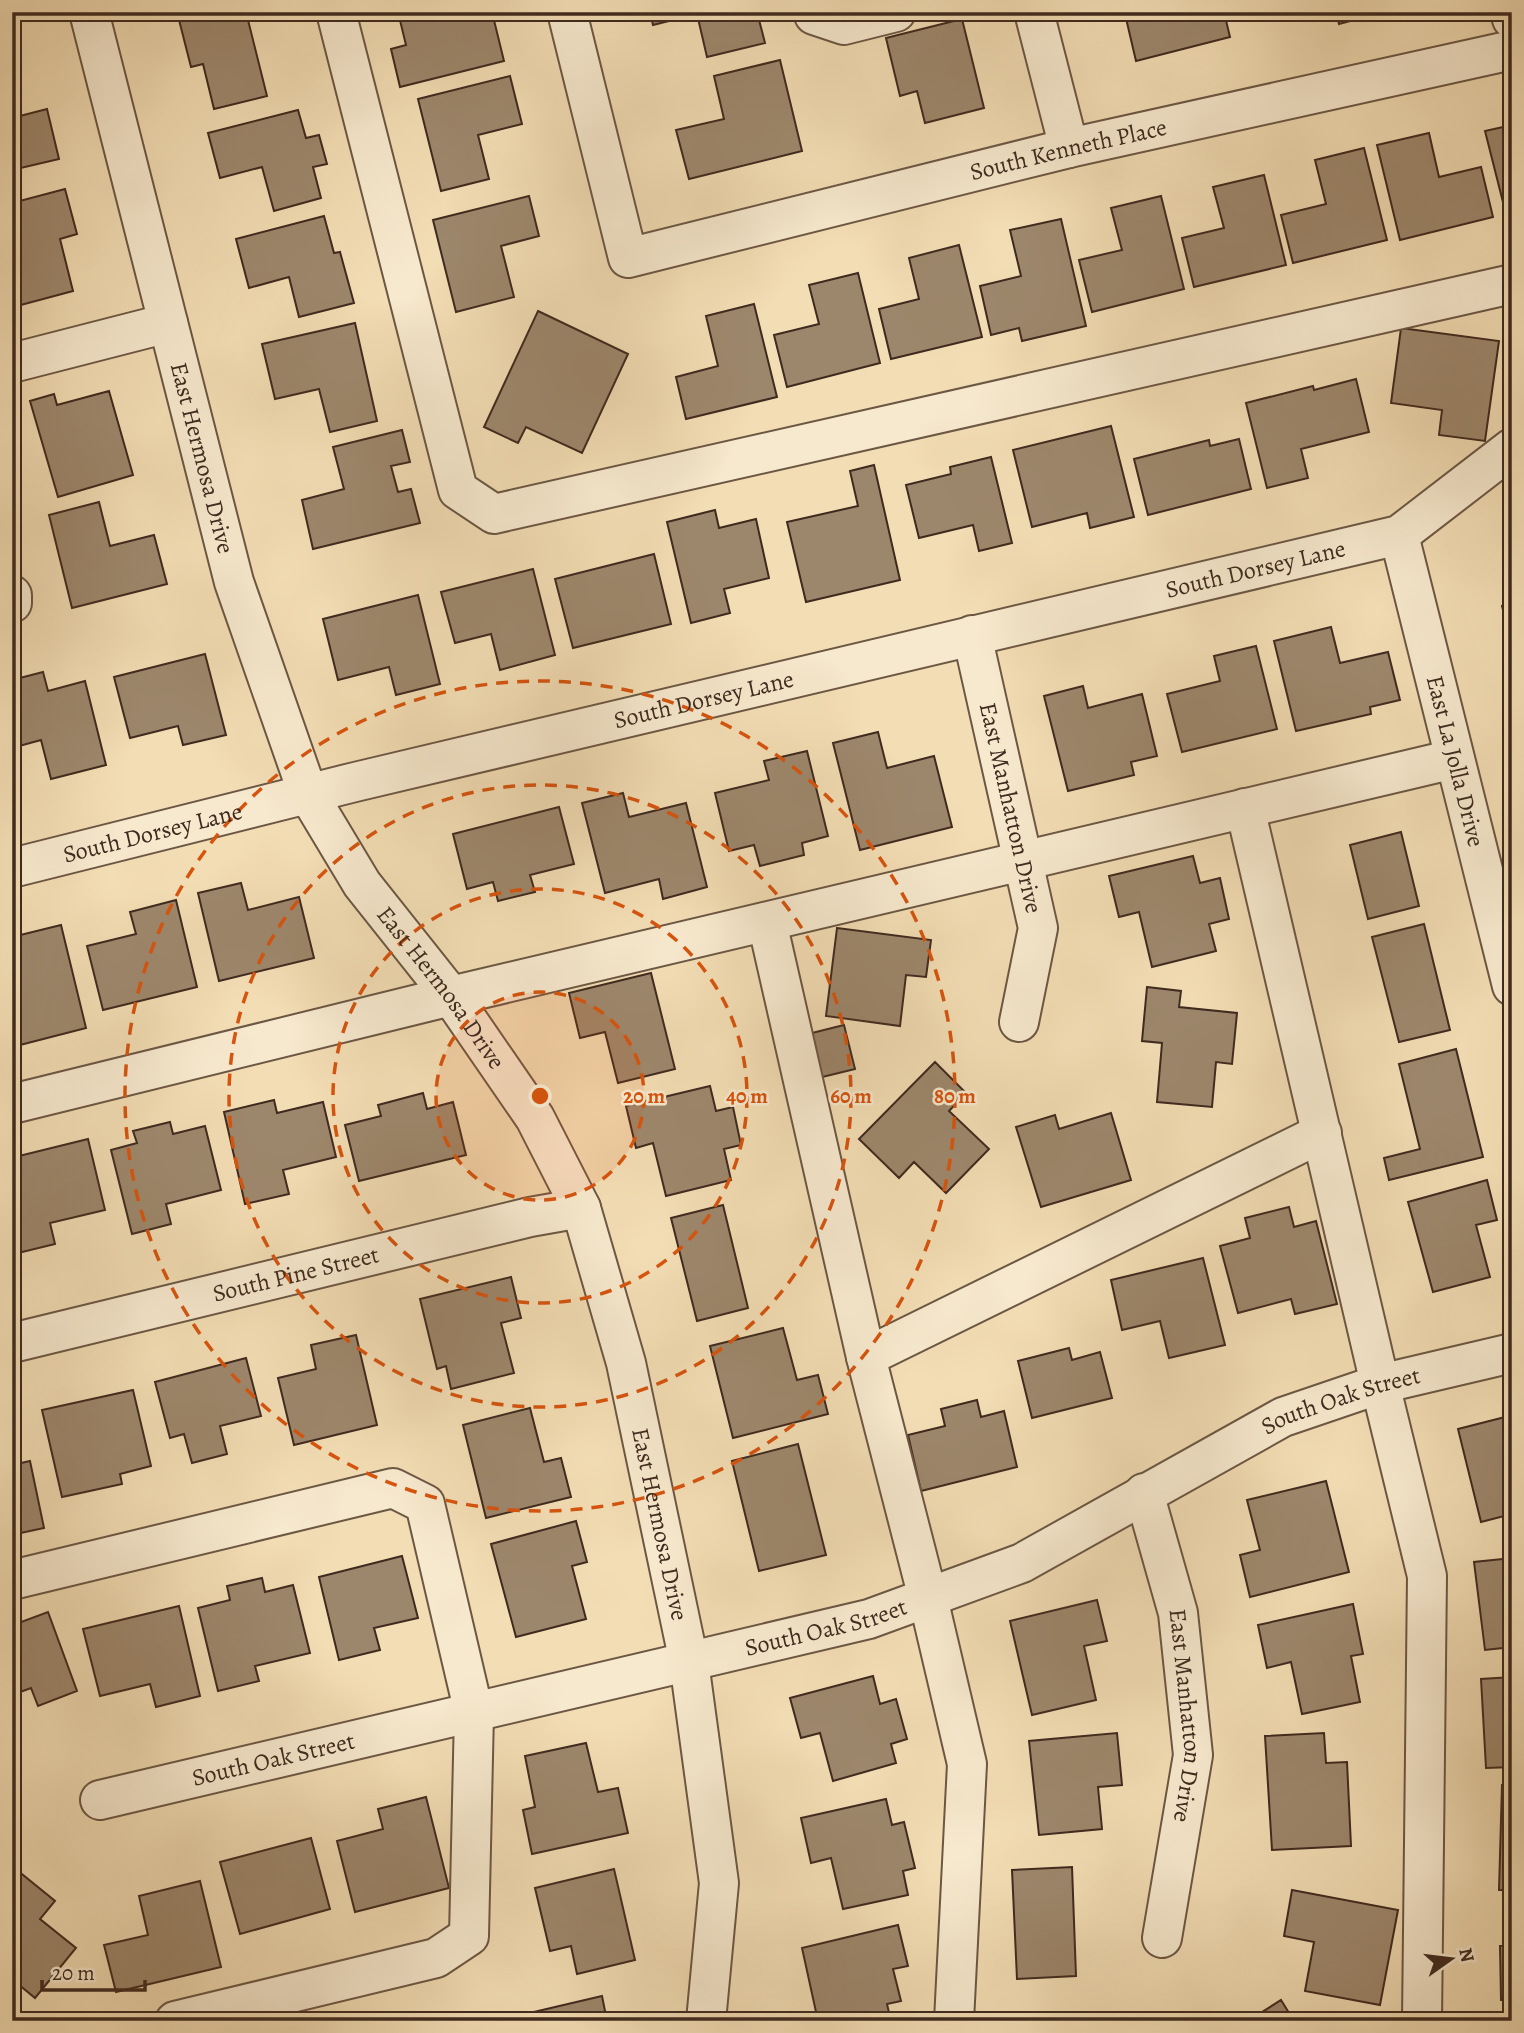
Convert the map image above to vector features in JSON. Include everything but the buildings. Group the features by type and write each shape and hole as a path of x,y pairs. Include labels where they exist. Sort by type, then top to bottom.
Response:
{"street":[{"name":"East Hermosa Drive","path":"89,12 234,582 308,794 362,884 451,996 535,1118 580,1208 626,1363 689,1662 719,1882 706,2021"},
{"path":"335,12 458,490 494,514 1512,284"},
{"name":"South Kenneth Place","path":"567,12 628,258 1069,148 1512,50"},
{"path":"814,12 814,15 845,24 896,12"},
{"path":"1034,12 1069,148"},
{"path":"1510,12 1512,19"},
{"path":"12,363 168,323"},
{"path":"1399,535 1512,447"},
{"name":"South Dorsey Lane","path":"12,868 308,794 1399,535"},
{"name":"East La Jolla Drive","path":"1399,535 1512,986"},
{"path":"12,595 12,603"},
{"name":"East Manhatton Drive","path":"972,635 1038,928 1018,1022"},
{"path":"12,1104 451,996 1454,759"},
{"path":"1245,808 1427,1576 1422,2021"},
{"path":"766,922 866,1357 928,1598 967,1764 954,2021"},
{"path":"866,1357 1322,1133"},
{"name":"South Pine Street","path":"12,1343 516,1220 580,1208"},
{"name":"South Oak Street","path":"100,1800 869,1619 1022,1563 1283,1417 1380,1384 1512,1353"},
{"path":"12,1580 393,1488 425,1504 474,1713 469,1936 436,1958 175,2021"},
{"name":"East Manhatton Drive","path":"1144,1493 1178,1613 1193,1755 1162,1938"}]}
